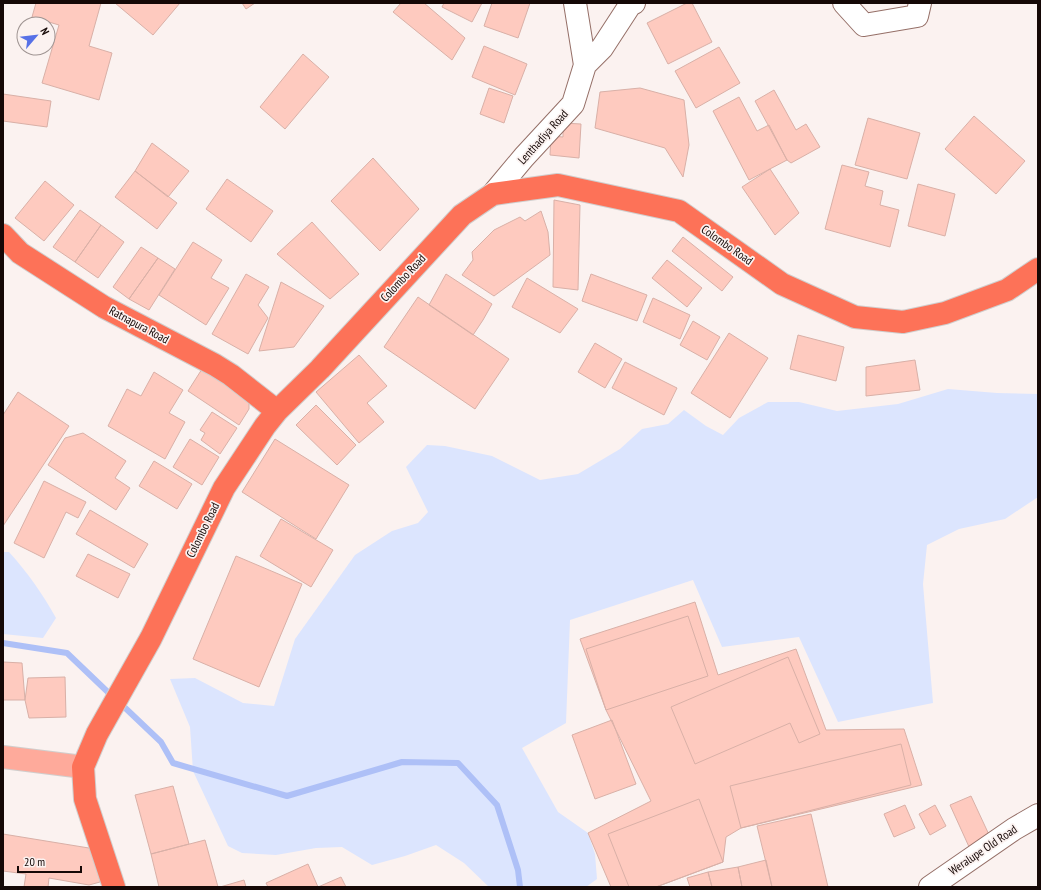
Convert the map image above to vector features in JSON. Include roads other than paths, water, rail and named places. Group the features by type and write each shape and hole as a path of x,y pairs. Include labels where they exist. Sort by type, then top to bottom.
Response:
{"highway":[{"name":"Colombo Road","path":"114,887 85,799 83,767 97,734 151,638 224,488 265,426 277,411 320,369 462,215 493,194 558,185 679,211 782,284 855,317 903,322 945,313 1007,290 1038,269"},
{"name":"Ratnapura Road","path":"3,235 20,253 104,307 215,364 277,411"}],"main road":[{"path":"3,757 83,767"}],"street":[{"name":"Lenthadiya Road","path":"493,194 524,157 573,104 585,65 575,3"},
{"path":"585,65 602,48 630,5 634,3"},
{"path":"844,3 864,25 916,16 920,3"},
{"name":"Weralupe Old Road","path":"930,887 1014,829 1038,815"}],"waterway":[{"path":"3,643 67,653 113,697"},
{"path":"120,703 161,742 173,763 287,796 402,762 458,763 497,805 518,870 520,887"}]}
